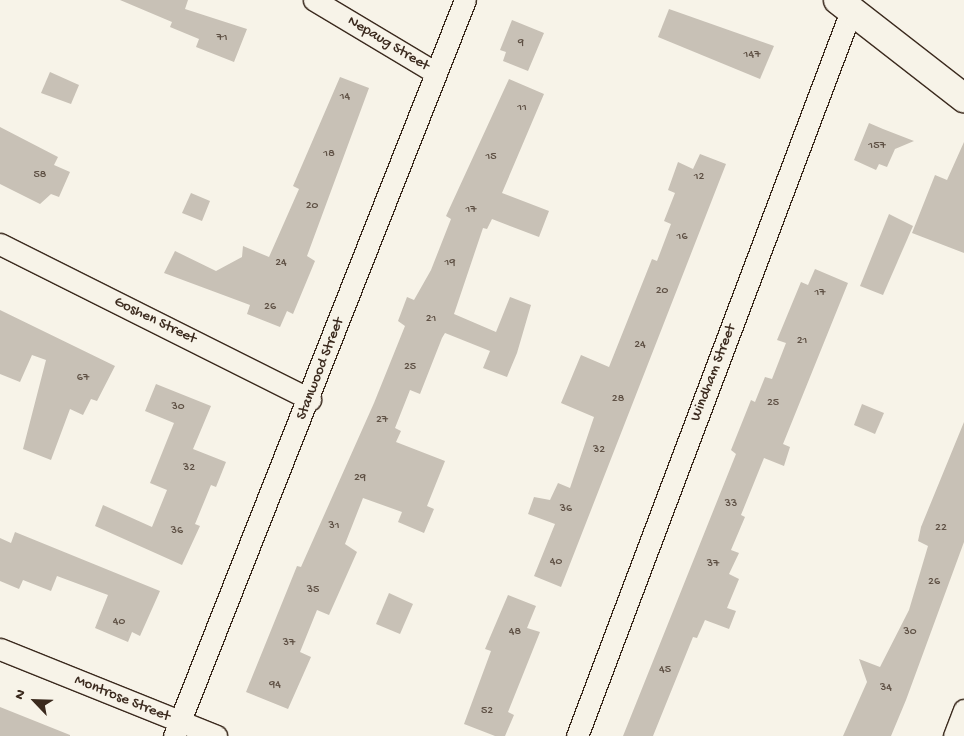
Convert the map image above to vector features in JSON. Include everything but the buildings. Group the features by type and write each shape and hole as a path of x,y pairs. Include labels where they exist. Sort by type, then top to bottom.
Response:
{"main road":[{"path":"844,5 964,98"}],"street":[{"name":"Nepaug Street","path":"314,0 436,73"},
{"name":"Stanwood Street","path":"177,729 310,398 465,0"},
{"name":"Windham Street","path":"577,736 844,5"},
{"name":"Goshen Street","path":"0,244 310,398"},
{"name":"Montrose Street","path":"0,649 177,729 216,736"},
{"path":"954,736 964,710"}]}
